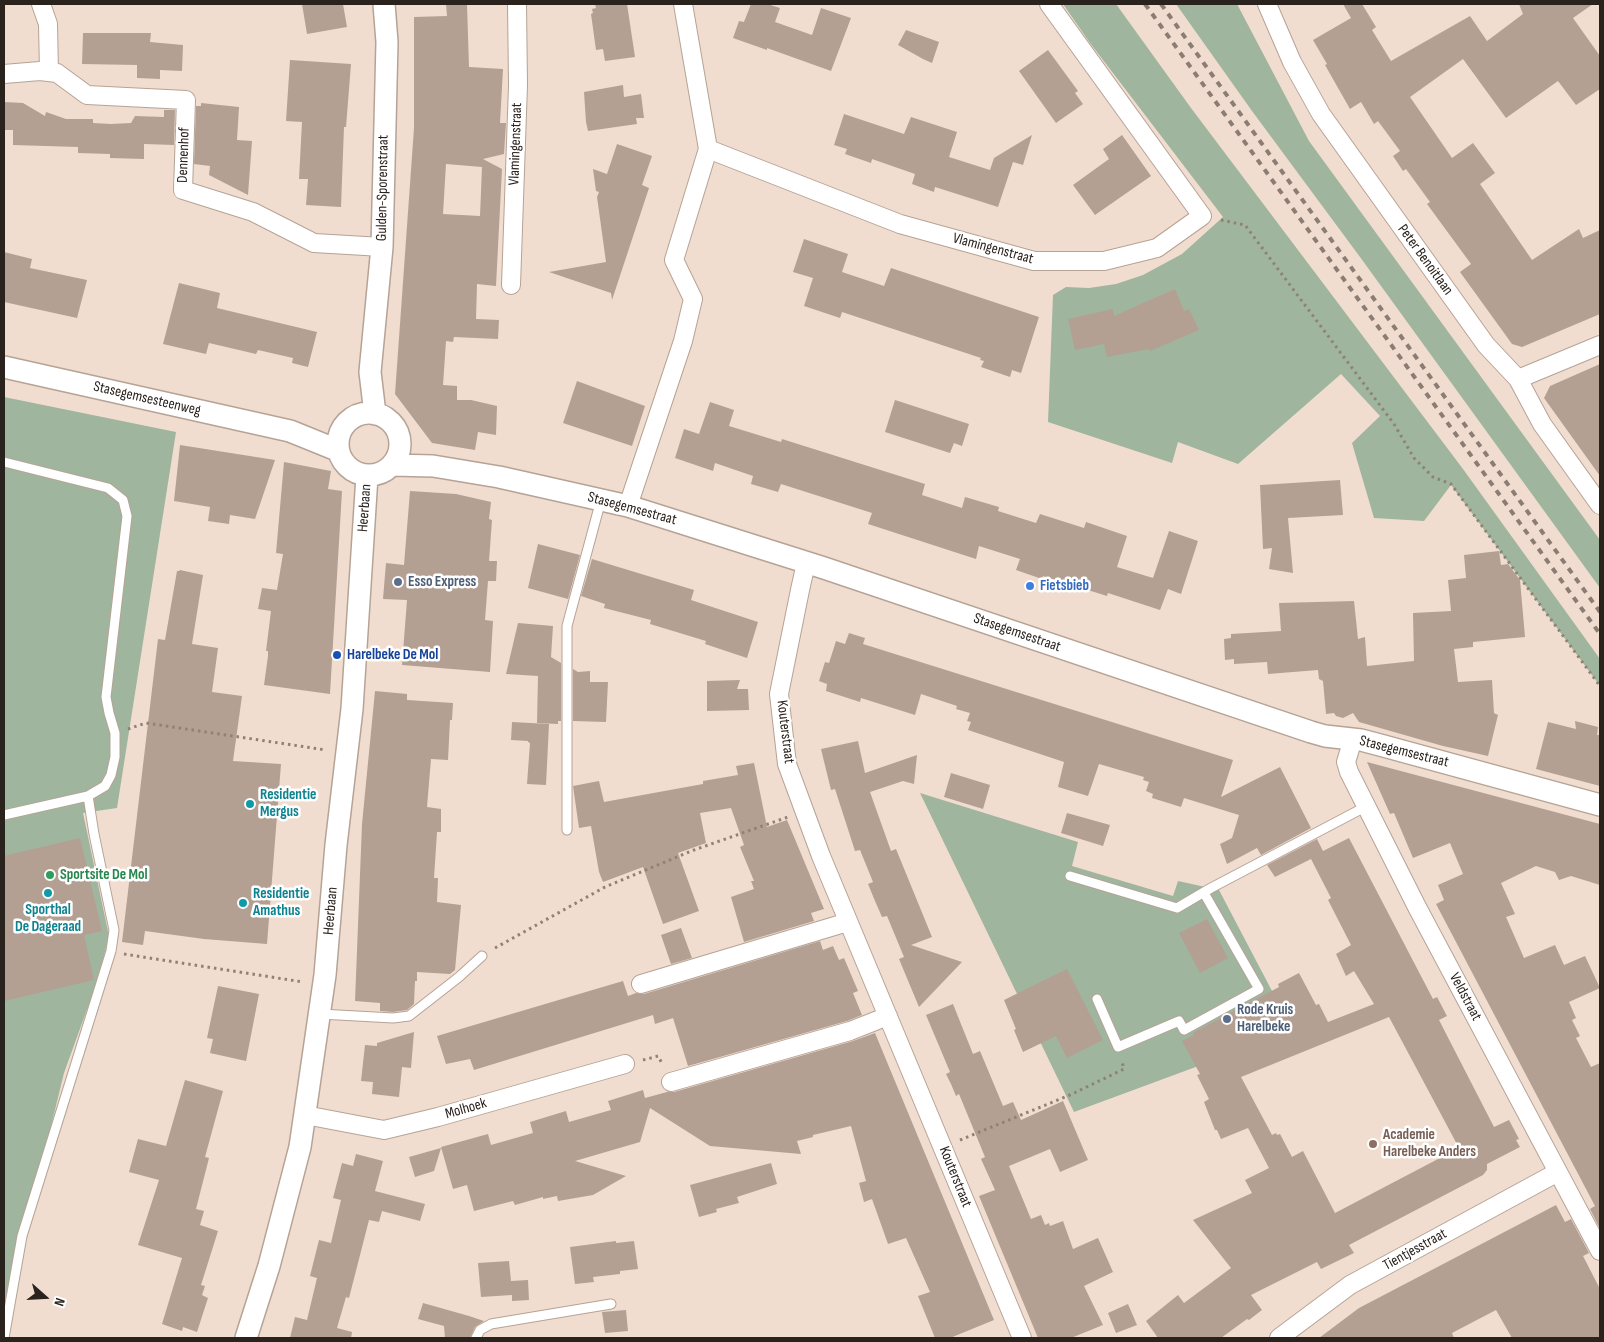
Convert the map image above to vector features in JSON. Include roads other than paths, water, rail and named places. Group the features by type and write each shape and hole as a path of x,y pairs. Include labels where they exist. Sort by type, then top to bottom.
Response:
{"street":[{"path":"41,4 48,24 49,72"},
{"name":"Gulden-Sporenstraat","path":"365,415 382,247 387,42 384,4"},
{"name":"Vlamingenstraat","path":"511,285 518,85 516,4"},
{"path":"628,506 683,341 693,299 674,260 708,149 683,4"},
{"name":"Vlamingenstraat","path":"708,149 900,224 1034,262 1104,261 1157,248 1202,216 1049,4"},
{"name":"Peter Benoitlaan","path":"1267,4 1292,62 1320,114 1486,345 1518,379 1542,424 1600,505"},
{"name":"Dennenhof","path":"4,74 57,73 88,95 186,100 183,190 253,212 314,243 382,247"},
{"path":"1518,379 1600,345"},
{"name":"Stasegemsesteenweg","path":"4,367 339,441"},
{"path":"365,415 388,419 396,428 400,439 396,456 386,470 367,476 352,471 344,463 339,441 346,422 365,415"},
{"name":"Stasegemsestraat","path":"396,456 433,466 499,477 628,506 806,563 1311,732 1380,745 1600,805"},
{"name":"Heerbaan","path":"246,1338 269,1266 300,1147 324,986 352,709 367,476"},
{"name":"Kouterstraat","path":"806,563 779,694 787,764 820,856 1022,1338"},
{"name":"Veldstraat","path":"1353,739 1346,762 1349,772 1417,907 1600,1251"},
{"path":"641,984 848,922"},
{"path":"671,1082 850,1031 888,1016"},
{"name":"Molhoek","path":"305,1115 384,1130 438,1118 625,1064"},
{"name":"Tientjesstraat","path":"1279,1338 1350,1285 1558,1172"}],"lane":[{"path":"4,462 108,488 123,500 127,516 106,697 109,713 116,732 115,757 111,775 105,786 88,796 4,815"},
{"path":"567,830 567,626 601,500"},
{"path":"4,1338 22,1236 111,952 114,930 88,796"},
{"path":"1070,876 1178,908 1367,806"},
{"path":"1097,999 1118,1046 1178,1021 1184,1030 1259,989 1204,893"},
{"path":"320,1014 393,1018 409,1016 459,977 482,956"},
{"path":"476,1338 480,1330 492,1324 611,1304"}],"railway":[{"path":"1145,4 1600,634"},
{"path":"1161,4 1600,612"}],"place":[{"name":"Esso Express","path":"398,582"},
{"name":"Fietsbieb","path":"1030,586"},
{"name":"Harelbeke De Mol","path":"337,655"},
{"name":"Residentie Mergus","path":"250,804"},
{"name":"Sportsite De Mol","path":"50,875"},
{"name":"Sporthal De Dageraad","path":"48,893"},
{"name":"Residentie Amathus","path":"243,903"},
{"name":"Rode Kruis Harelbeke","path":"1227,1019"},
{"name":"Academie Harelbeke Anders","path":"1373,1144"}]}
